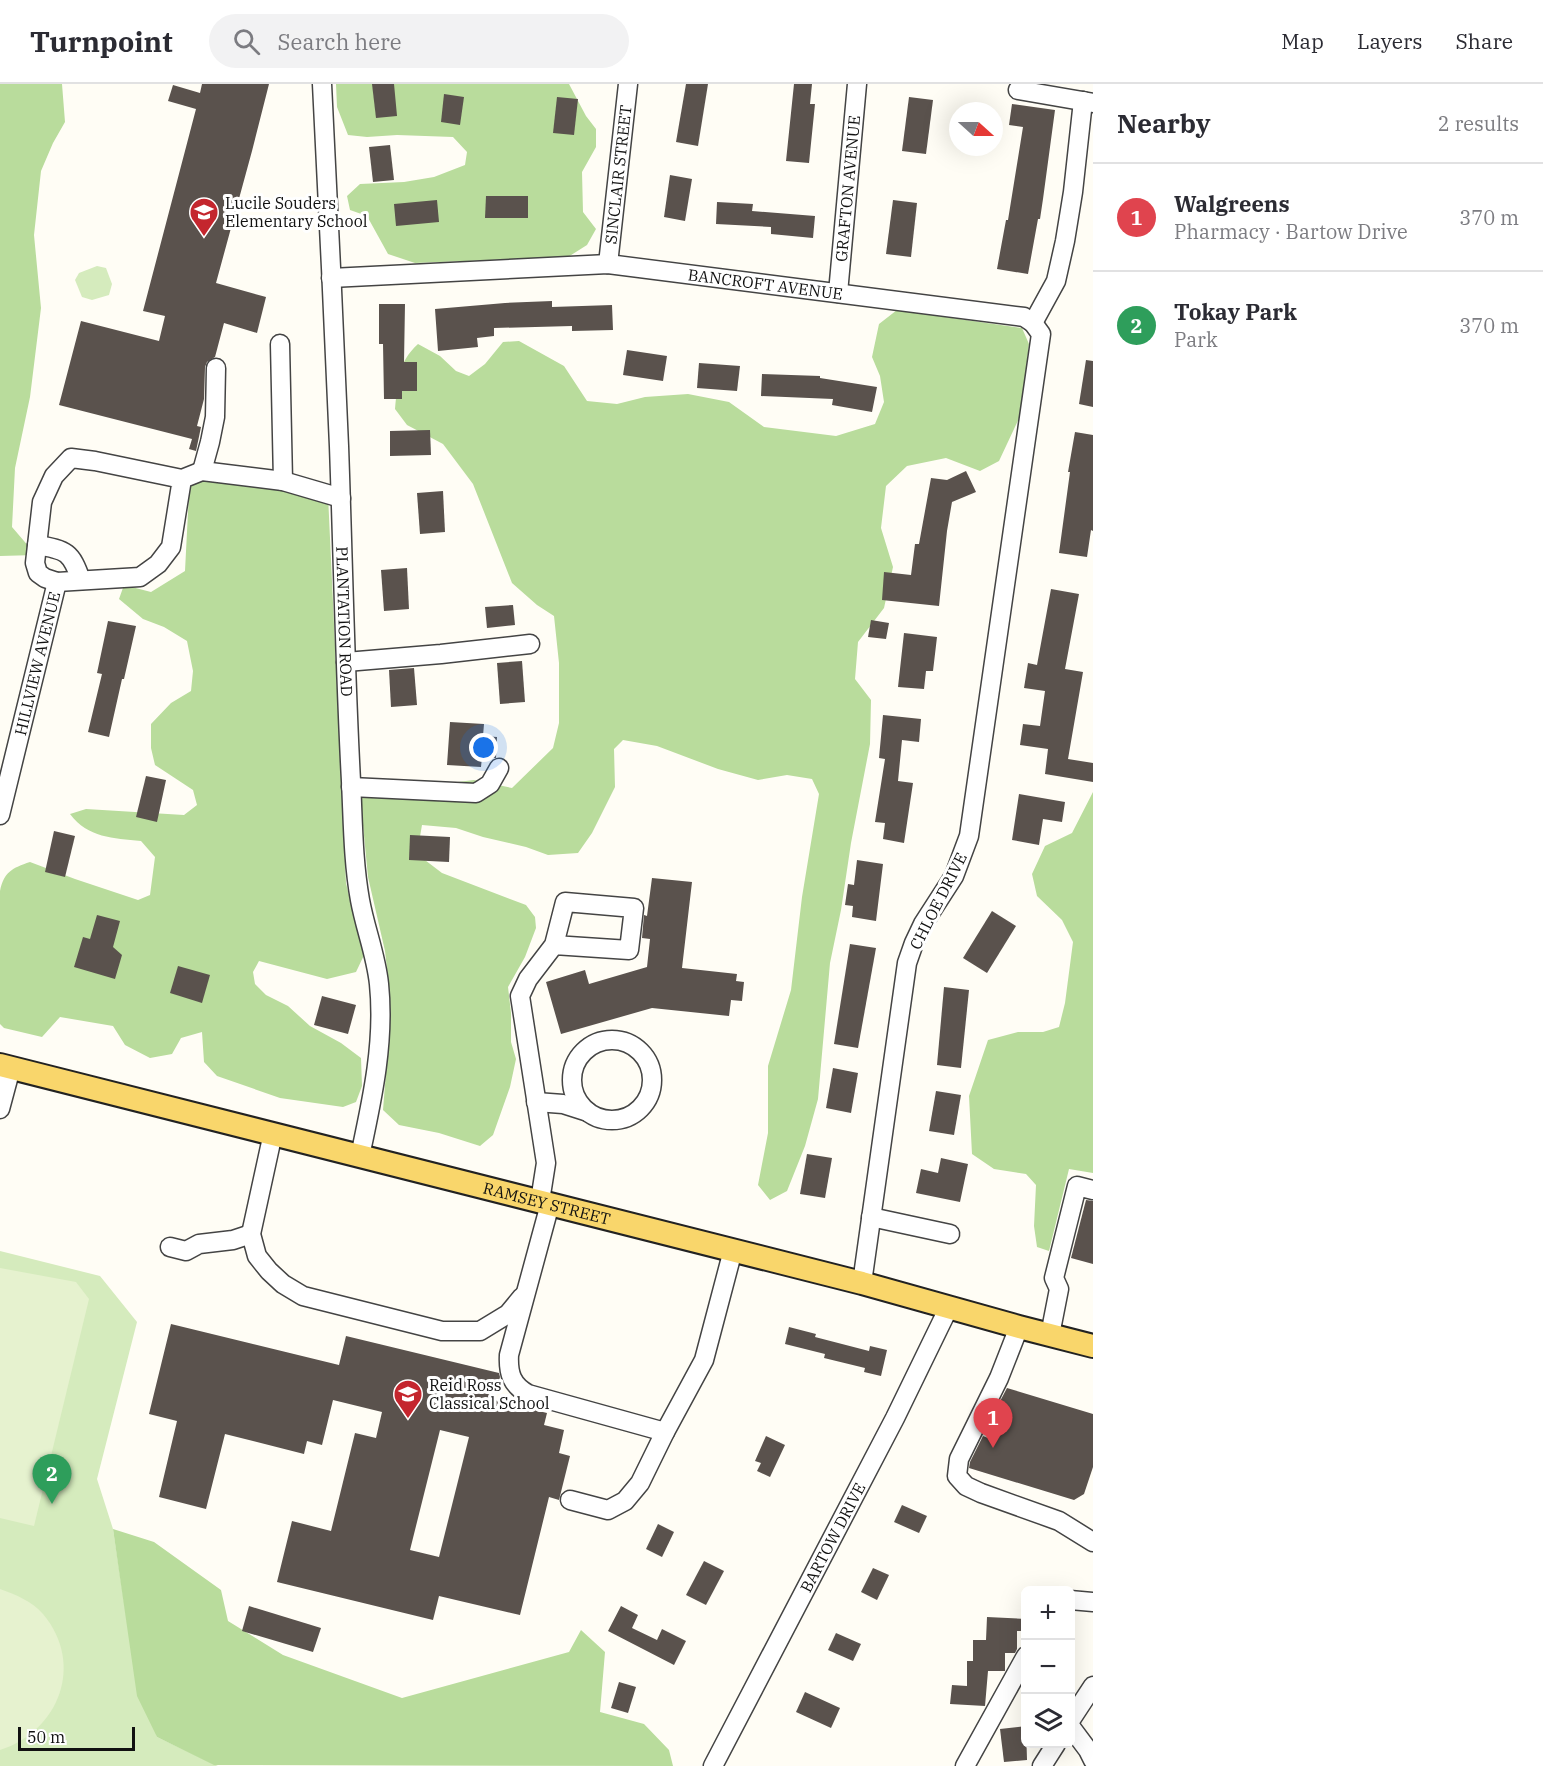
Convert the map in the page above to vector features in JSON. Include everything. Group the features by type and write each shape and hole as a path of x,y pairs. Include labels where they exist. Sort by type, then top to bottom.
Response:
{"main road":[{"name":"RAMSEY STREET","path":"6,1066 734,1250 1093,1346"}],"street":[{"name":"PLANTATION ROAD","path":"322,84 355,859 359,891 379,986 379,1050 374,1092 360,1156"},
{"name":"SINCLAIR STREET","path":"609,264 628,84"},
{"name":"GRAFTON AVENUE","path":"838,293 856,84"},
{"path":"1018,90 1088,102 1065,241 1056,281 1033,324"},
{"name":"BANCROFT AVENUE","path":"331,278 609,264 1024,317 1033,324"},
{"name":"CHLOE DRIVE","path":"862,1283 907,963 923,924 954,876 969,836 1041,334 1033,324"},
{"path":"280,344 283,481"},
{"path":"202,471 215,417 216,368"},
{"path":"182,479 171,547 158,564 140,577 57,582 38,573 35,563 42,502 54,476 71,458 182,479 202,471 283,481 341,498"},
{"path":"37,546 55,548 67,553 74,562 81,580"},
{"name":"HILLVIEW AVENUE","path":"0,815 5,775 57,582"},
{"path":"346,662 530,644"},
{"path":"351,787 476,793 490,784 499,768"},
{"path":"554,945 629,950 634,908 565,902 554,945 528,980 520,996 546,1163 545,1202 527,1291 508,1367 519,1389 528,1394 665,1432"},
{"path":"536,1102 563,1104 599,1118 613,1120 626,1117 638,1111 651,1087 652,1074 648,1061 640,1050 629,1043 603,1040 591,1045 581,1053 574,1065 571,1077 578,1102 588,1112"},
{"path":"0,1109 6,1066"},
{"path":"273,1133 251,1234 257,1256 283,1284 303,1296 442,1331 480,1331 508,1314 527,1291"},
{"path":"1050,1335 1059,1289 1054,1278 1077,1186 1093,1190"},
{"path":"871,1217 950,1234"},
{"path":"170,1247 186,1251 199,1244 233,1240 251,1234"},
{"path":"570,1500 609,1510 625,1501 640,1483 704,1360 734,1250"},
{"name":"BARTOW DRIVE","path":"712,1766 895,1418 949,1307"},
{"path":"1019,1327 999,1378 959,1459 957,1476 966,1486 1059,1521 1093,1542"},
{"path":"1075,1600 1093,1602"},
{"path":"965,1766 1021,1665"},
{"path":"1075,1717 1093,1686"},
{"path":"1075,1730 1093,1760"},
{"path":"1042,1766 1053,1748"}],"green space":[{"path":"0,84 62,84 65,122 41,171 34,235 41,308 30,397 15,468 12,527 36,555 0,556"},
{"path":"336,84 569,84 586,116 596,129 596,147 582,172 583,212 596,229 587,245 568,257 415,263 388,254 367,216 350,210 347,196 360,184 404,182 434,177 465,165 467,152 453,137 348,135 337,107"},
{"path":"97,266 106,268 112,284 109,295 92,300 82,297 75,280 79,273"},
{"path":"897,310 1022,328 1029,344 1021,414 999,461 980,471 946,458 907,466 886,486 881,528 893,567 884,608 858,642 855,679 871,700 870,744 830,963 818,1099 805,1146 787,1191 770,1200 758,1185 768,1133 768,1066 791,990 802,897 819,794 812,779 787,775 758,780 718,769 657,746 623,740 614,749 615,787 592,833 578,853 548,855 456,828 422,825 417,854 442,873 526,905 535,917 536,928 525,957 508,987 511,1042 516,1059 510,1087 493,1135 480,1146 439,1133 399,1125 383,1110 390,996 385,951 368,877 360,794 474,780 512,788 553,748 559,723 559,663 554,616 537,605 512,583 473,484 443,444 407,425 395,409 400,373 406,358 418,344 440,356 456,371 469,376 485,364 503,342 519,341 564,366 587,401 617,404 645,397 688,394 729,402 764,427 836,436 875,424 884,402 880,376 872,357 879,324"},
{"path":"190,473 328,495 346,883 366,951 356,972 327,979 259,961 253,972 255,984 266,995 288,1006 310,1026 341,1043 361,1058 362,1086 356,1102 343,1107 280,1098 217,1076 204,1062 202,1032 181,1038 172,1054 150,1058 125,1045 113,1026 60,1017 42,1037 4,1028 0,1024 0,891 7,875 30,862 138,900 150,895 155,857 141,841 93,832 77,822 70,814 86,809 184,815 197,805 193,790 155,765 151,748 151,724 171,703 191,691 193,671 187,641 164,627 143,619 119,599 124,585 151,592 185,571"},
{"path":"1093,792 1093,1173 1069,1169 1049,1251 1037,1247 1034,1226 1036,1185 1026,1174 994,1169 972,1154 969,1096 988,1040 1018,1032 1043,1032 1059,1027 1065,1003 1073,942 1062,920 1037,896 1032,874 1045,846 1072,833"},
{"path":"0,1251 100,1276 137,1322 97,1479 113,1529 128,1628 157,1737 218,1766 0,1766"},
{"path":"0,1268 76,1282 89,1299 34,1526 0,1518"},
{"path":"113,1529 154,1542 221,1590 228,1621 283,1655 402,1698 569,1652 581,1630 605,1652 600,1712 644,1724 669,1750 673,1766 214,1765 157,1737 137,1696"},
{"path":"0,1589 29,1602 43,1614 56,1633 62,1654 63,1674 59,1694 51,1712 38,1728 21,1741 0,1750"}],"building":[{"path":"202,84 269,84 216,283 266,297 257,333 224,323 215,357 207,362 205,367 204,399 197,426 201,427 196,451 189,449 192,439 59,405 81,321 159,341 165,316 143,311 196,109 168,101 173,85 200,93"},
{"path":"372,84 394,84 397,116 376,118"},
{"path":"686,84 708,84 698,146 676,142"},
{"path":"794,84 812,84 810,104 815,104 809,163 786,161"},
{"path":"444,94 464,97 460,125 441,122"},
{"path":"557,97 578,99 574,135 553,133"},
{"path":"909,97 933,100 926,154 902,151"},
{"path":"1012,104 1055,110 1040,219 1038,219 1028,274 997,269 1006,220 1008,220 1023,127 1009,125"},
{"path":"390,145 394,180 373,182 369,147"},
{"path":"670,175 692,179 685,221 664,217"},
{"path":"486,196 528,196 528,218 485,218"},
{"path":"437,200 439,222 396,226 394,204"},
{"path":"893,200 917,203 911,257 886,254"},
{"path":"717,202 753,204 752,211 815,216 813,238 771,234 771,227 716,224"},
{"path":"552,301 552,307 612,305 613,330 572,331 572,326 494,328 494,336 477,338 478,347 438,351 435,309"},
{"path":"379,304 405,304 404,362 417,362 417,391 402,391 402,399 384,399 383,344 379,344"},
{"path":"627,350 667,356 663,381 623,375"},
{"path":"1086,360 1093,361 1093,407 1079,404"},
{"path":"699,363 740,366 737,391 697,388"},
{"path":"762,374 820,376 820,378 877,387 872,412 832,405 833,399 761,396"},
{"path":"430,430 431,455 390,456 390,431"},
{"path":"1075,432 1093,435 1093,531 1091,530 1087,557 1059,553"},
{"path":"966,471 976,492 952,502 939,606 882,600 884,572 911,575 915,544 919,544 931,478 947,480"},
{"path":"443,491 445,532 420,534 417,493"},
{"path":"407,568 409,609 384,611 381,570"},
{"path":"1051,589 1079,594 1065,669 1083,672 1068,759 1093,763 1093,782 1045,774 1048,749 1020,745 1023,724 1040,726 1045,691 1024,688 1028,663 1037,665"},
{"path":"513,605 515,625 487,628 485,607"},
{"path":"871,620 889,623 886,639 868,637"},
{"path":"108,621 136,626 109,737 88,732 102,674 97,673"},
{"path":"904,633 937,637 933,671 926,671 924,689 898,687"},
{"path":"522,661 525,702 500,704 497,663"},
{"path":"414,668 417,705 391,707 389,670"},
{"path":"883,715 921,719 919,742 902,740 898,781 913,783 904,843 883,839 885,823 875,822 885,759 879,758"},
{"path":"450,722 484,724 483,736 497,737 496,758 482,757 481,767 447,765"},
{"path":"146,776 166,780 157,822 136,817"},
{"path":"1019,794 1065,802 1062,822 1043,819 1039,845 1012,840"},
{"path":"54,831 75,836 65,877 45,872"},
{"path":"410,835 450,837 449,862 409,860"},
{"path":"857,860 883,864 876,921 852,917 853,906 845,905 848,884 854,885"},
{"path":"652,878 692,882 682,968 737,974 736,981 744,982 742,1001 731,1000 729,1016 652,1008 561,1034 546,982 585,970 589,984 647,967 650,939 642,938 644,915 647,916"},
{"path":"992,911 1016,926 987,973 963,958"},
{"path":"97,915 120,921 113,947 122,955 115,979 74,967 83,937 90,939"},
{"path":"850,944 876,948 858,1048 834,1044"},
{"path":"178,966 210,975 202,1003 170,993"},
{"path":"944,987 969,990 961,1068 937,1065"},
{"path":"322,996 356,1005 348,1034 314,1025"},
{"path":"833,1068 858,1073 851,1113 826,1108"},
{"path":"936,1091 961,1095 954,1135 929,1131"},
{"path":"807,1154 832,1158 825,1198 800,1194"},
{"path":"941,1158 968,1164 960,1202 916,1193 921,1169 938,1173"},
{"path":"1086,1200 1093,1201 1093,1264 1071,1258"},
{"path":"171,1324 339,1365 346,1336 499,1373 494,1400 547,1413 544,1425 564,1430 559,1453 570,1456 559,1500 549,1497 520,1615 439,1596 433,1620 277,1582 292,1521 331,1531 355,1433 376,1438 382,1412 333,1400 322,1445 307,1441 304,1454 225,1434 206,1509 159,1497 177,1421 149,1414","holes":["440,1430 469,1437 439,1557 410,1550"]},
{"path":"789,1327 816,1334 815,1337 869,1351 870,1346 887,1350 881,1376 864,1372 865,1368 824,1358 825,1354 785,1344"},
{"path":"1007,1388 1093,1414 1093,1467 1084,1494 1074,1500 969,1468 983,1436 988,1438 997,1407"},
{"path":"766,1436 785,1445 770,1477 757,1471 761,1463 755,1461"},
{"path":"902,1505 927,1516 919,1533 894,1522"},
{"path":"658,1524 674,1532 662,1557 646,1549"},
{"path":"704,1561 724,1571 706,1605 686,1595"},
{"path":"873,1568 889,1575 877,1600 861,1592"},
{"path":"249,1606 321,1628 313,1652 242,1631"},
{"path":"621,1606 638,1615 632,1628 657,1640 662,1629 686,1641 674,1665 608,1631"},
{"path":"987,1617 1021,1619 1021,1631 1017,1631 1017,1649 1015,1653 1005,1653 1005,1671 988,1671 985,1706 950,1704 952,1685 967,1686 967,1661 973,1661 973,1640 986,1640"},
{"path":"836,1633 861,1644 853,1661 828,1650"},
{"path":"619,1682 636,1687 628,1713 611,1708"},
{"path":"805,1692 840,1708 831,1728 796,1712"},
{"path":"1021,1727 1021,1748 1027,1748 1027,1760 1004,1762 1000,1729"}],"place":[{"name":"Lucile Souders Elementary School","path":"204,238"},
{"name":"Reid Ross Classical School","path":"408,1420"},
{"name":"Walgreens","path":"993,1448"},
{"name":"Tokay Park","path":"52,1504"}]}
